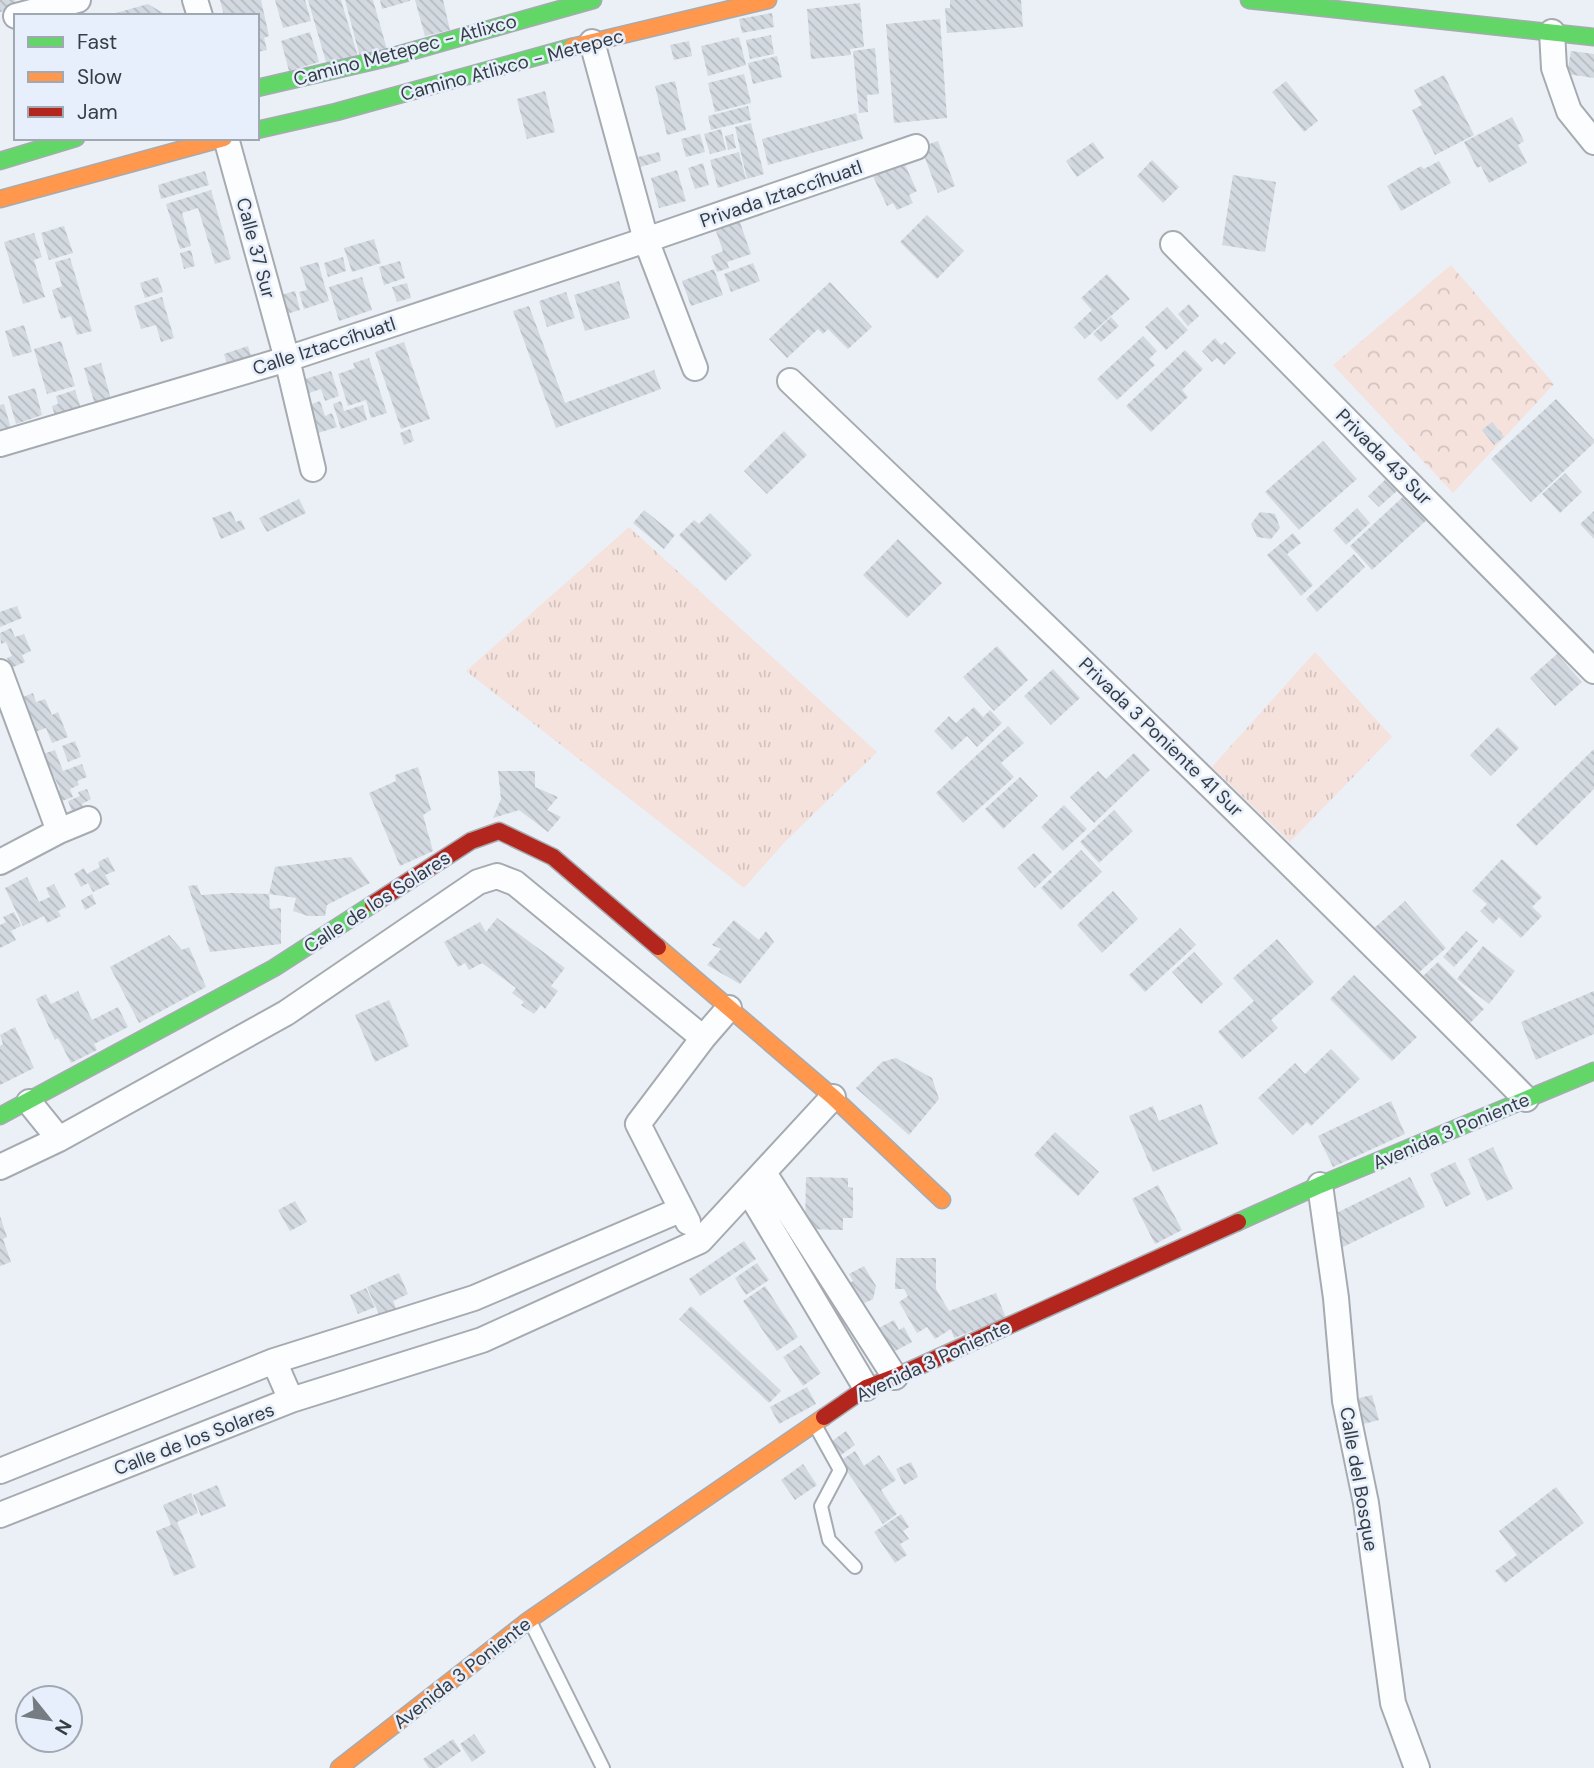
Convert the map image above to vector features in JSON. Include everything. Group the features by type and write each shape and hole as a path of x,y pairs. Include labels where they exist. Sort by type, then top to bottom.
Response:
{"street":[{"path":"24,14 78,0"},
{"name":"Camino Atlixco - Metepec","path":"259,130 335,112 592,42 768,0"},
{"path":"1249,0 1594,37"},
{"name":"Camino Metepec - Atlixco","path":"259,88 387,58 587,1"},
{"path":"1552,32 1554,68 1569,111 1594,142"},
{"path":"592,42 646,240 695,368"},
{"path":"0,160 69,140"},
{"path":"0,199 218,140"},
{"name":"Calle 37 Sur","path":"226,140 286,359 313,469"},
{"name":"Privada Iztaccíhuatl","path":"646,240 916,147"},
{"name":"Calle Iztaccíhuatl","path":"0,444 286,359 646,240"},
{"name":"Privada 43 Sur","path":"1173,244 1594,671"},
{"name":"Privada 3 Poniente 41 Sur","path":"790,381 1161,736 1526,1099"},
{"path":"0,672 59,831"},
{"path":"0,862 88,819"},
{"name":"Calle de los Solares","path":"0,1116 274,968 471,841 499,831 553,857 833,1097 942,1200"},
{"name":"Calle de los Solares","path":"0,1167 59,1139 286,1013 478,882 497,876 516,883 703,1038"},
{"path":"700,1241 680,1210 638,1124 729,1008"},
{"name":"Avenida 3 Poniente","path":"339,1768 529,1620 866,1388 1320,1185 1594,1071"},
{"name":"Calle de los Solares","path":"0,1515 291,1401 482,1340 700,1241 833,1097"},
{"path":"29,1102 59,1139"},
{"path":"756,1182 895,1377"},
{"path":"756,1182 866,1388"},
{"name":"Calle del Bosque","path":"1320,1185 1336,1298 1345,1401 1366,1503 1392,1703 1417,1768"},
{"path":"0,1471 274,1361 474,1298 680,1210"},
{"path":"274,1361 291,1401"}],"lane":[{"path":"814,1422 840,1470 821,1506 829,1540 855,1567"},
{"path":"529,1620 603,1768"}],"green space":[{"path":"1451,265 1554,384 1453,493 1333,365"},
{"path":"629,527 877,752 783,844 744,888 466,671"},
{"path":"1315,652 1392,737 1290,842 1212,767"}],"building":[{"path":"0,0 15,0 17,8 0,12"},
{"path":"220,0 261,0 269,36 264,38 267,50 259,52 259,14 224,14"},
{"path":"275,0 305,0 311,21 283,28"},
{"path":"308,0 341,0 359,60 328,69"},
{"path":"345,0 373,0 388,53 361,61"},
{"path":"380,0 410,0 410,1 382,9"},
{"path":"415,0 443,0 450,30 425,36"},
{"path":"950,0 1021,0 1023,27 947,33 945,8 950,8"},
{"path":"860,3 864,47 850,49 851,55 811,59 807,9"},
{"path":"148,4 165,14 116,14"},
{"path":"772,13 774,27 742,33 739,19"},
{"path":"940,19 947,118 894,123 886,24"},
{"path":"310,32 319,62 289,71 281,41"},
{"path":"771,35 774,54 750,59 746,40"},
{"path":"739,37 746,65 708,76 701,46"},
{"path":"689,41 692,56 674,60 670,45"},
{"path":"875,48 879,94 867,95 868,112 859,113 853,51"},
{"path":"1571,51 1594,54 1594,78 1567,74"},
{"path":"777,56 782,77 753,84 748,63"},
{"path":"744,74 751,103 715,112 708,83"},
{"path":"1444,75 1474,135 1435,155 1412,110 1422,105 1414,90"},
{"path":"675,81 686,130 667,135 655,86"},
{"path":"1286,81 1318,121 1304,132 1272,92"},
{"path":"545,91 555,132 527,139 517,99"},
{"path":"748,106 751,120 711,130 708,116"},
{"path":"856,113 863,139 768,165 762,139"},
{"path":"1512,117 1524,141 1518,145 1527,163 1489,183 1481,166 1477,168 1464,142"},
{"path":"751,123 764,174 747,179 735,127"},
{"path":"721,129 726,150 710,154 704,134"},
{"path":"700,134 705,152 686,157 681,139"},
{"path":"733,134 736,148 728,150 725,136"},
{"path":"938,141 955,186 938,193 921,147"},
{"path":"1093,142 1104,158 1077,177 1066,161"},
{"path":"659,152 661,161 640,167 638,157"},
{"path":"739,152 746,179 718,188 710,160"},
{"path":"901,156 917,191 909,195 913,203 897,210 893,203 887,206 870,170"},
{"path":"1152,160 1179,187 1163,203 1137,176"},
{"path":"1439,161 1451,183 1401,211 1387,186 1421,166 1424,169"},
{"path":"703,163 709,185 695,189 688,168"},
{"path":"677,170 686,201 659,208 651,178"},
{"path":"205,171 209,185 161,199 158,185"},
{"path":"1233,175 1276,182 1265,252 1222,245"},
{"path":"211,190 231,259 215,264 198,208 182,213 191,246 180,249 166,204"},
{"path":"736,211 751,254 727,262 729,268 717,272 711,256 723,251 712,220"},
{"path":"927,215 964,251 937,279 900,242"},
{"path":"64,226 73,253 49,260 41,233"},
{"path":"34,233 42,257 34,260 45,297 23,304 4,242"},
{"path":"374,239 381,263 352,272 344,248"},
{"path":"191,250 195,266 184,269 180,253"},
{"path":"343,257 346,271 328,277 324,263"},
{"path":"70,258 92,331 77,335 71,316 61,319 52,290 62,286 55,262"},
{"path":"400,261 405,278 384,285 379,267"},
{"path":"318,262 329,301 304,309 299,292 307,290 300,267"},
{"path":"753,263 760,281 731,292 724,274"},
{"path":"714,269 723,295 691,306 682,281"},
{"path":"1107,274 1130,299 1085,339 1074,327 1092,310 1081,298"},
{"path":"158,277 163,292 145,298 140,283"},
{"path":"362,277 372,310 339,321 329,287"},
{"path":"619,281 630,318 585,331 574,295"},
{"path":"830,282 872,327 848,349 828,329 823,334 818,329 787,358 769,339"},
{"path":"407,283 411,298 397,302 392,287"},
{"path":"295,291 300,310 280,316 274,297"},
{"path":"566,292 575,318 547,327 539,301"},
{"path":"162,297 174,338 161,342 156,325 141,329 134,306"},
{"path":"1189,304 1199,316 1188,326 1178,314"},
{"path":"529,306 565,403 654,370 661,389 556,428 513,311"},
{"path":"1167,307 1188,330 1166,350 1145,327"},
{"path":"1111,317 1119,326 1101,342 1093,334"},
{"path":"24,325 32,352 13,357 5,331"},
{"path":"1143,336 1157,351 1149,359 1155,365 1117,400 1097,379"},
{"path":"1215,338 1221,345 1225,342 1236,353 1224,365 1217,358 1212,362 1202,351"},
{"path":"61,341 75,386 47,394 34,349"},
{"path":"404,342 430,419 401,429 375,352"},
{"path":"248,346 251,356 227,364 224,354"},
{"path":"1185,350 1203,369 1182,390 1188,397 1151,432 1126,406"},
{"path":"369,358 387,413 371,418 366,400 348,406 338,374 355,368 353,363"},
{"path":"101,363 112,403 96,408 84,368"},
{"path":"331,371 339,396 325,401 321,389 306,394 302,380"},
{"path":"35,388 42,415 16,424 8,396"},
{"path":"75,390 83,415 57,423 52,406 58,404 56,396"},
{"path":"1556,399 1594,443 1531,502 1491,459"},
{"path":"320,401 325,416 332,413 337,427 315,434 306,406"},
{"path":"341,401 344,411 363,405 367,420 341,429 333,404"},
{"path":"4,404 13,436 0,440 0,405"},
{"path":"1492,422 1504,437 1494,445 1482,430"},
{"path":"410,429 414,441 404,445 400,433"},
{"path":"784,431 807,455 767,494 744,471"},
{"path":"1323,441 1357,479 1299,530 1265,492"},
{"path":"1565,473 1582,492 1560,513 1542,494"},
{"path":"1387,478 1398,490 1379,507 1368,496"},
{"path":"1407,493 1430,517 1372,570 1350,546"},
{"path":"299,499 306,513 267,532 259,518"},
{"path":"1357,508 1370,523 1346,545 1333,530"},
{"path":"644,510 675,535 664,549 633,523"},
{"path":"231,511 236,522 241,520 245,529 221,539 212,518"},
{"path":"1594,511 1594,539 1580,524"},
{"path":"1260,512 1275,514 1280,528 1271,539 1257,537 1251,524"},
{"path":"710,513 752,555 725,581 679,535 694,520 699,524"},
{"path":"1293,533 1301,543 1287,554 1313,585 1301,596 1267,555"},
{"path":"898,539 942,583 907,618 863,575"},
{"path":"1354,554 1365,567 1317,612 1306,599"},
{"path":"17,606 22,618 0,627 0,612"},
{"path":"11,628 15,637 24,634 31,651 22,655 25,662 11,668 7,658 12,656 6,642 1,644 0,633"},
{"path":"997,646 1028,680 994,711 963,677"},
{"path":"1557,654 1582,682 1555,706 1530,678"},
{"path":"1053,669 1080,698 1051,725 1024,696"},
{"path":"33,693 36,702 45,699 52,715 58,712 68,737 52,743 46,728 32,733 28,723 33,721 27,707 22,709 18,699"},
{"path":"974,707 983,717 990,710 1002,723 977,747 967,736 952,750 934,731 949,716 956,723"},
{"path":"1008,726 1024,743 1001,763 1014,777 963,823 936,793"},
{"path":"1498,727 1519,748 1491,776 1470,755"},
{"path":"75,741 81,757 68,762 62,746"},
{"path":"1594,749 1594,789 1536,846 1516,825"},
{"path":"55,750 63,771 82,764 87,777 77,781 79,785 70,789 73,797 59,802 55,792 60,790 54,776 49,778 40,755"},
{"path":"1134,753 1150,770 1094,823 1070,797 1098,771 1106,779"},
{"path":"418,767 431,810 423,815 433,851 400,866 369,793 396,781 395,775"},
{"path":"498,771 535,771 535,787 558,797 547,810 561,817 548,832 519,810 493,818 501,799"},
{"path":"1020,777 1038,796 1003,829 985,809"},
{"path":"87,789 91,799 82,804 85,812 74,816 68,801 80,796 78,792"},
{"path":"1064,805 1087,829 1063,851 1041,827"},
{"path":"1114,810 1133,831 1099,863 1080,842"},
{"path":"1081,850 1102,872 1061,910 1041,888"},
{"path":"1034,853 1052,872 1035,888 1017,868"},
{"path":"108,857 115,871 105,875 110,884 93,892 88,883 81,887 74,874 84,868 87,874 100,867 98,862"},
{"path":"351,857 370,883 327,905 325,916 308,916 293,911 296,898 269,894 275,867"},
{"path":"1502,859 1542,897 1532,907 1542,916 1521,938 1499,917 1493,924 1480,911 1487,904 1472,891"},
{"path":"27,877 39,902 50,897 46,888 54,884 66,907 58,911 61,916 47,923 44,916 23,926 5,888"},
{"path":"197,885 201,895 269,894 270,909 281,908 281,944 210,952 188,886"},
{"path":"1113,891 1138,919 1102,953 1077,925"},
{"path":"92,894 96,904 85,910 81,900"},
{"path":"1405,901 1446,948 1415,976 1373,929"},
{"path":"14,912 21,926 11,931 16,940 0,948 0,925 6,922 3,917"},
{"path":"497,918 565,968 551,986 558,991 545,1009 541,1005 534,1014 521,1005 524,1002 512,993 516,988 482,963 469,970 465,963 458,967 444,942 480,922 486,932"},
{"path":"734,920 759,940 766,931 774,942 740,984 707,965 721,949 712,945"},
{"path":"1180,928 1196,945 1145,992 1129,975"},
{"path":"1466,931 1478,941 1454,967 1443,957"},
{"path":"169,935 182,950 189,947 206,987 139,1023 110,967"},
{"path":"1277,939 1314,982 1271,1020 1278,1028 1242,1059 1218,1032 1254,1001 1233,978"},
{"path":"1483,946 1515,971 1489,1004 1457,979"},
{"path":"1194,952 1223,984 1201,1004 1172,972"},
{"path":"1438,962 1484,1009 1467,1026 1421,978"},
{"path":"1354,975 1417,1037 1392,1061 1330,999"},
{"path":"78,991 92,1020 118,1007 128,1027 94,1044 97,1050 71,1063 58,1038 55,1040 36,999 46,994 51,1004"},
{"path":"1594,991 1594,1034 1536,1060 1521,1022"},
{"path":"389,1000 409,1046 375,1062 355,1015"},
{"path":"15,1027 34,1068 0,1085 0,1046 3,1044 0,1035"},
{"path":"1331,1049 1360,1079 1311,1126 1307,1122 1293,1135 1258,1098 1295,1063 1305,1074"},
{"path":"896,1058 932,1078 939,1099 909,1135 856,1088 882,1062"},
{"path":"1391,1101 1405,1134 1333,1167 1318,1136"},
{"path":"1201,1104 1218,1144 1153,1172 1129,1116 1153,1106 1159,1121"},
{"path":"1055,1132 1099,1172 1078,1196 1034,1155"},
{"path":"1493,1147 1513,1189 1487,1201 1468,1159"},
{"path":"1455,1162 1471,1194 1446,1207 1430,1174"},
{"path":"806,1177 848,1178 848,1187 853,1188 853,1218 843,1218 843,1230 805,1229"},
{"path":"1410,1177 1425,1207 1341,1248 1326,1218"},
{"path":"1158,1185 1182,1230 1155,1244 1132,1199"},
{"path":"295,1201 307,1222 290,1231 278,1210"},
{"path":"0,1216 7,1237 3,1239 11,1262 0,1266"},
{"path":"744,1241 756,1259 700,1296 689,1279"},
{"path":"896,1258 936,1258 936,1289 949,1311 996,1293 1006,1318 954,1338 951,1329 935,1339 927,1327 917,1333 899,1302 908,1296 904,1289 895,1289"},
{"path":"757,1263 769,1280 746,1295 735,1278"},
{"path":"864,1266 876,1286 873,1299 865,1303 850,1298 843,1287 853,1281 849,1274"},
{"path":"399,1273 408,1294 393,1301 398,1313 382,1321 367,1287"},
{"path":"765,1286 798,1337 777,1351 743,1301"},
{"path":"366,1288 375,1307 358,1314 350,1295"},
{"path":"691,1306 781,1391 769,1403 679,1319"},
{"path":"894,1320 899,1330 904,1327 912,1342 886,1356 873,1331"},
{"path":"801,1345 821,1373 803,1386 783,1357"},
{"path":"807,1387 816,1404 779,1424 770,1407"},
{"path":"1372,1395 1379,1420 1356,1426 1351,1400"},
{"path":"846,1431 855,1445 841,1455 832,1441"},
{"path":"855,1451 864,1466 879,1455 896,1480 881,1490 897,1514 883,1524 840,1461"},
{"path":"911,1462 918,1477 904,1485 896,1469"},
{"path":"803,1464 817,1485 795,1500 781,1480"},
{"path":"217,1485 226,1506 201,1516 193,1495"},
{"path":"1556,1487 1584,1523 1505,1583 1495,1571 1517,1555 1499,1531"},
{"path":"191,1493 198,1513 177,1522 196,1567 174,1576 156,1531 171,1525 163,1505"},
{"path":"901,1514 909,1527 903,1531 909,1539 900,1544 907,1555 895,1563 874,1532"},
{"path":"474,1734 486,1752 472,1762 460,1744"},
{"path":"453,1739 461,1751 437,1768 429,1768 423,1759"}],"traffic: fast":[{"path":"259,88 387,58 593,0"},
{"path":"1249,0 1594,37"},
{"path":"259,130 336,112 572,47"},
{"path":"0,161 69,140"},
{"path":"0,1116 274,968 373,904"},
{"path":"1238,1222 1594,1071"}],"traffic: slow":[{"path":"572,47 768,0"},
{"path":"0,199 217,140"},
{"path":"658,947 833,1097 942,1200"},
{"path":"339,1768 529,1620 824,1417"}],"traffic: jam":[{"path":"373,904 471,841 499,831 553,857 658,947"},
{"path":"824,1417 866,1388 1238,1222"}]}
